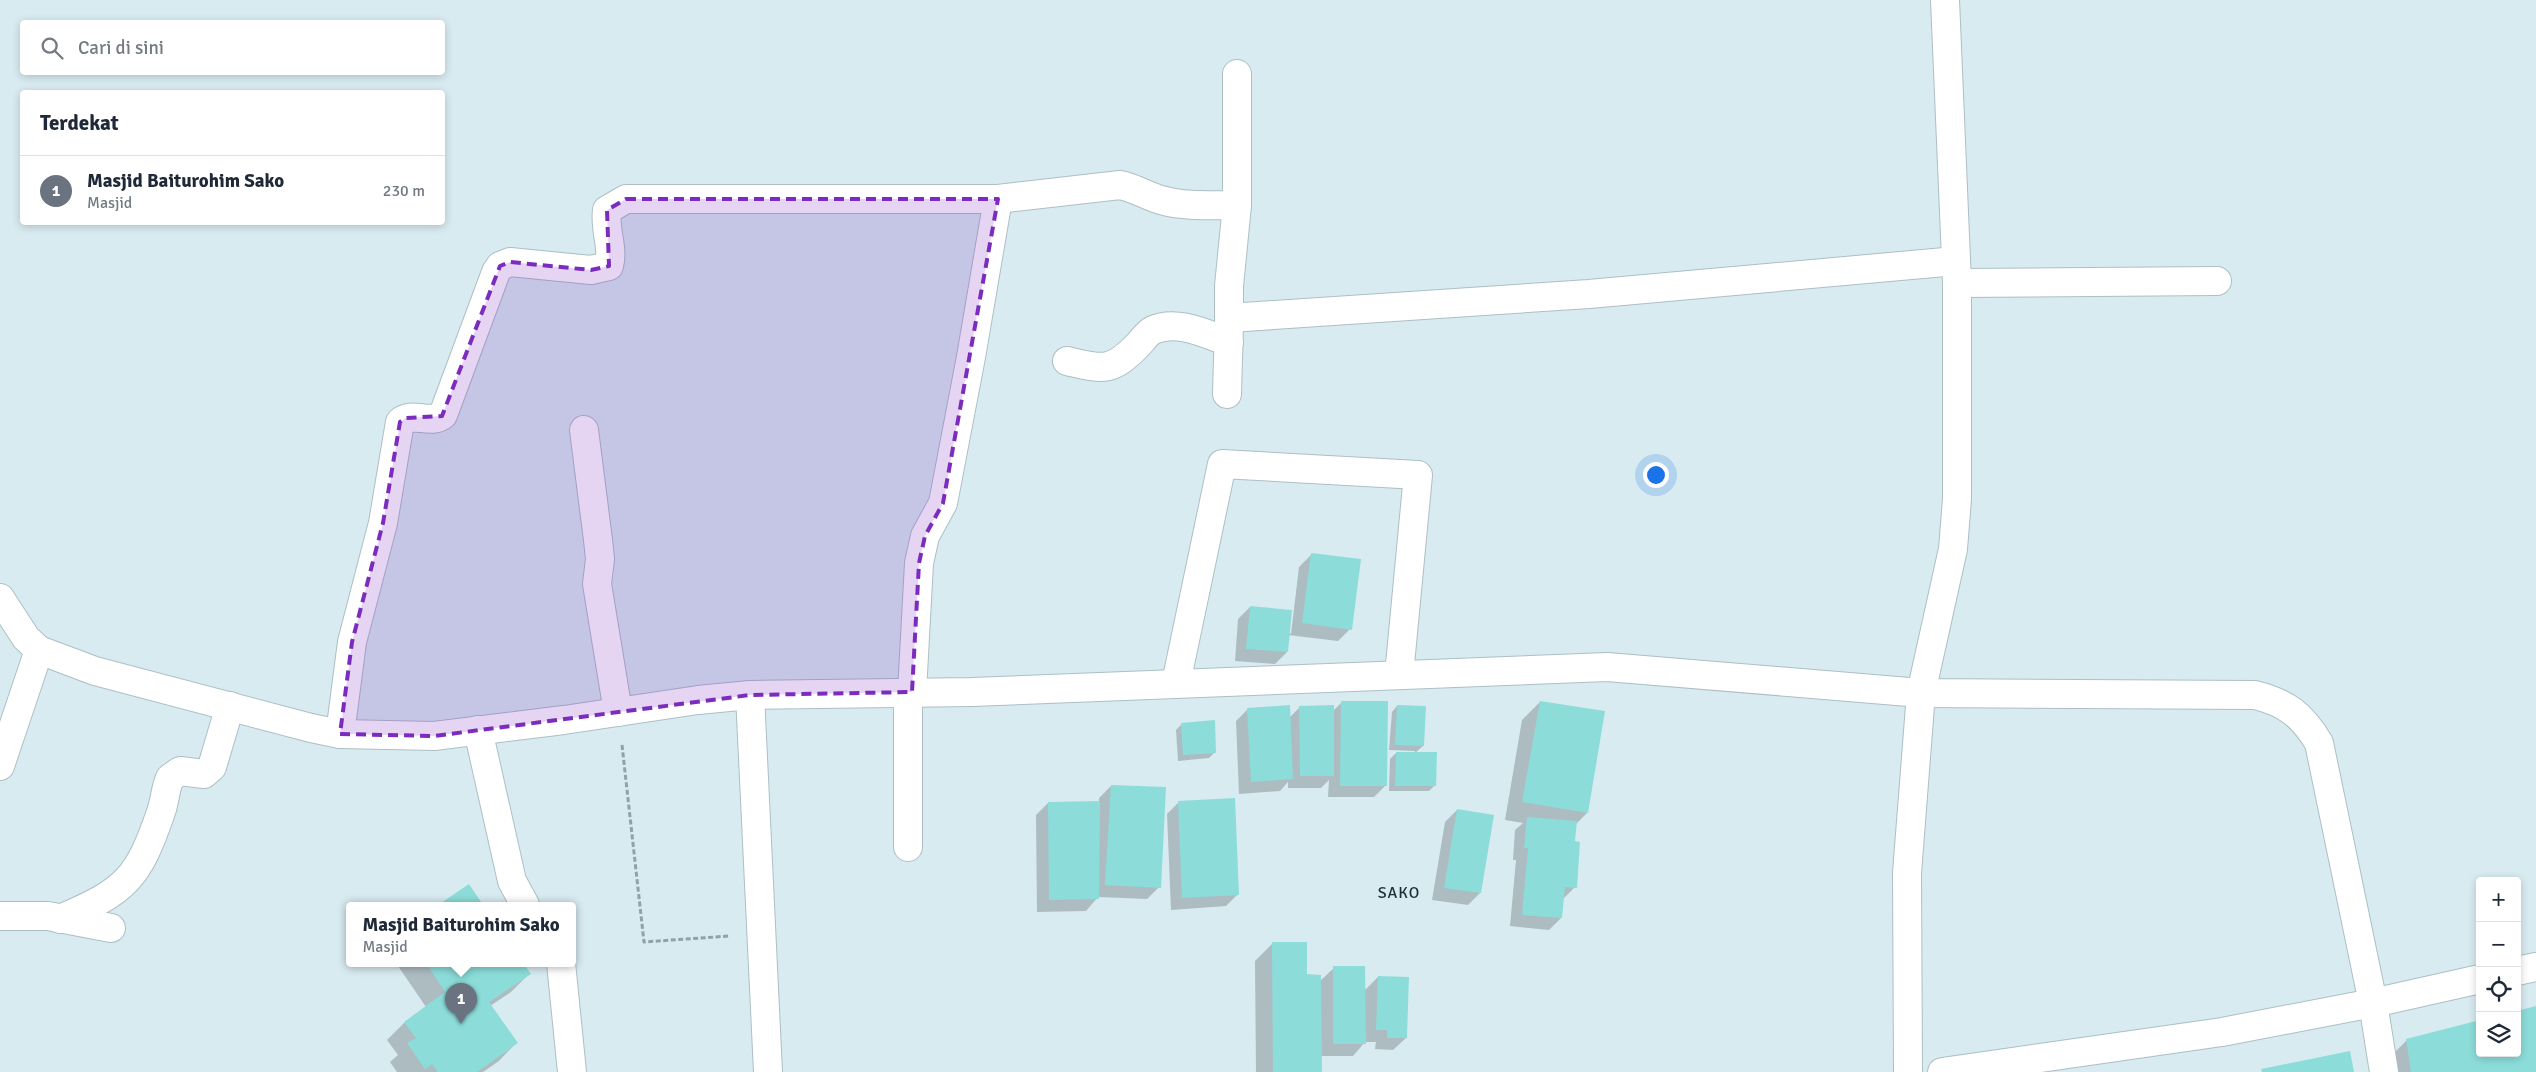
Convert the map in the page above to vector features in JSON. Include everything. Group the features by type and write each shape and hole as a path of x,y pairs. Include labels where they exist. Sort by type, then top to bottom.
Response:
{"street":[{"path":"1908,1072 1907,873 1921,693 1953,541 1957,499 1957,272 1945,0"},
{"path":"1227,394 1228,286 1236,205 1237,74"},
{"path":"340,734 352,642 383,523 400,422 406,418 436,419 443,414 496,272 500,266 510,262 592,270 609,266 611,259 605,222 607,210 616,203 626,199 998,199 1120,185 1131,187 1158,200 1182,205 1236,205"},
{"path":"908,846 910,692 919,563 925,536 944,503 998,199"},
{"path":"1067,361 1096,368 1112,366 1123,361 1152,331 1169,327 1229,330 1589,294 1957,272 2217,280"},
{"path":"584,430 600,559 597,584 618,712"},
{"path":"1176,683 1222,464 1418,475 1399,675"},
{"path":"0,598 26,638 38,650 95,671 340,734 434,736 750,695 910,692 1607,667 1921,693 2255,695 2277,701 2309,727 2319,743 2373,1003 2384,1072"},
{"path":"0,766 38,650"},
{"path":"750,695 768,1072"},
{"path":"60,918 93,905 130,878 143,861 170,778 180,771 204,774 212,767 230,706"},
{"path":"478,730 512,881 523,902"},
{"path":"0,916 48,916 111,928"},
{"path":"2521,970 2536,966"},
{"path":"562,967 572,1072"},
{"path":"1957,1070 2222,1032 2373,1003 2476,980"}],"path":[{"path":"618,712 644,942 761,934"}],"highlighted area":[{"path":"626,199 998,199 943,503 925,536 919,563 912,692 750,695 434,736 340,734 352,642 383,523 400,422 406,418 442,416 500,266 510,262 591,270 609,266 607,210"}],"building":[{"path":"1311,553 1361,559 1352,630 1302,623"},
{"path":"1250,606 1292,610 1288,652 1246,649"},
{"path":"1341,701 1388,701 1387,786 1340,786"},
{"path":"1540,701 1605,711 1588,813 1522,802"},
{"path":"1290,705 1293,779 1251,782 1247,708"},
{"path":"1334,705 1334,776 1300,776 1299,706"},
{"path":"1397,705 1426,706 1424,746 1395,745"},
{"path":"1215,720 1216,753 1183,755 1181,723"},
{"path":"1396,752 1437,752 1436,786 1395,786"},
{"path":"1111,785 1166,787 1161,888 1105,885"},
{"path":"1235,798 1239,895 1182,898 1178,801"},
{"path":"1100,801 1099,899 1049,900 1048,802"},
{"path":"1457,809 1494,815 1481,893 1444,888"},
{"path":"1527,817 1577,821 1575,841 1580,842 1577,888 1565,887 1562,918 1522,915 1528,848 1524,848"},
{"path":"469,884 481,902 442,902"},
{"path":"1272,942 1307,942 1307,974 1321,975 1322,1072 1273,1072"},
{"path":"1333,966 1365,966 1366,1044 1333,1044"},
{"path":"429,967 526,967 531,974 489,1002 518,1043 477,1072 438,1072 432,1064 425,1069 407,1043 416,1038 404,1022 445,992"},
{"path":"1378,976 1409,977 1407,1038 1387,1038 1387,1030 1376,1030"},
{"path":"2536,1006 2536,1072 2411,1072 2406,1039 2476,1021 2476,1057 2521,1057 2521,1010"},
{"path":"2350,1051 2354,1072 2262,1072 2261,1069"}],"place":[{"name":"Masjid Baiturohim Sako","path":"461,1024"}],"district":[{"name":"SAKO","path":"1399,892"}]}
